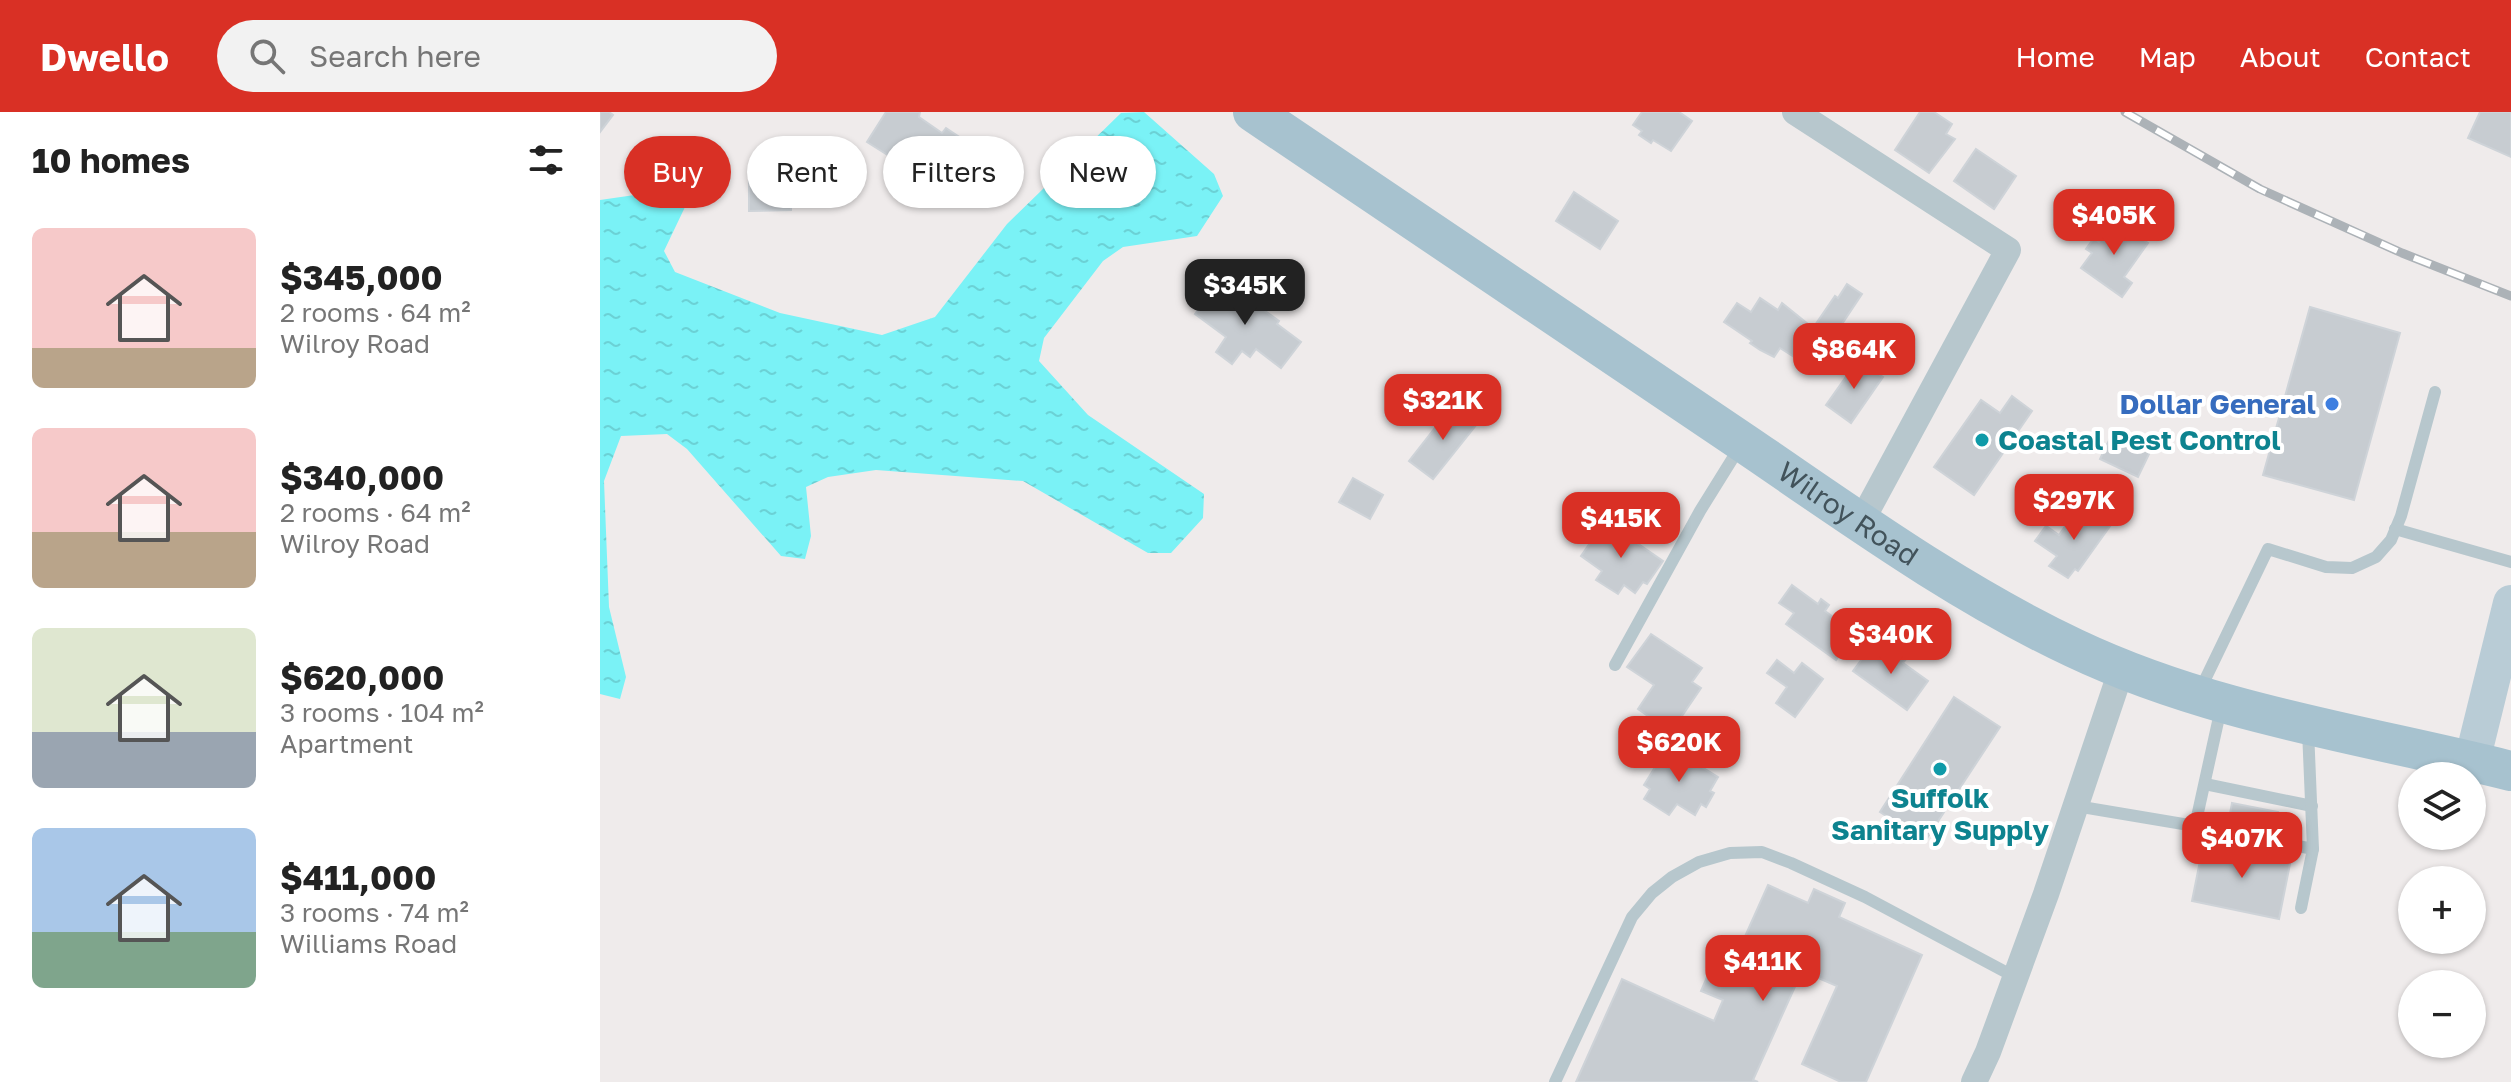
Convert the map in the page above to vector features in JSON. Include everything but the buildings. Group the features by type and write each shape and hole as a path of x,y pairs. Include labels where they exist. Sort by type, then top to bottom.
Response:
{"main road":[{"name":"Wilroy Road","path":"1253,112 1861,522 1973,593 2073,648 2209,700 2308,726 2511,771"},
{"path":"2472,761 2511,603"}],"street":[{"path":"1795,112 2008,250 1861,522"},
{"path":"1974,1082 2015,977 2122,668"}],"lane":[{"path":"2195,826 2205,784 2209,700 2268,549 2326,567 2352,568 2376,557 2391,540 2395,529 2435,392"},
{"path":"1615,665 1742,442"},
{"path":"2395,529 2511,562"},
{"path":"2301,908 2313,849 2308,726"},
{"path":"2205,784 2312,806"},
{"path":"2076,806 2313,849"},
{"path":"1555,1082 1632,917 1652,893 1672,877 1699,862 1730,853 1762,852 1791,863 1865,897 2015,977"}],"water":[{"path":"1144,112 1214,174 1223,196 1197,236 1123,247 1103,261 1044,338 1039,361 1088,415 1204,494 1203,518 1171,553 1148,553 1023,481 876,470 828,477 806,487 811,536 805,559 781,556 687,449 667,434 621,436 604,481 609,607 626,677 620,699 600,694 600,200 624,197 624,208 685,208 664,251 675,272 780,313 882,335 935,317 1007,224 1040,192 1040,208 1156,208 1156,136 1097,136 1121,113"}],"railway":[{"path":"2125,112 2260,189 2402,253 2511,296"}],"place":[{"name":"Dollar General","path":"2332,404"},
{"name":"Coastal Pest Control","path":"1982,440"},
{"name":"Suffolk Sanitary Supply","path":"1940,769"}]}
